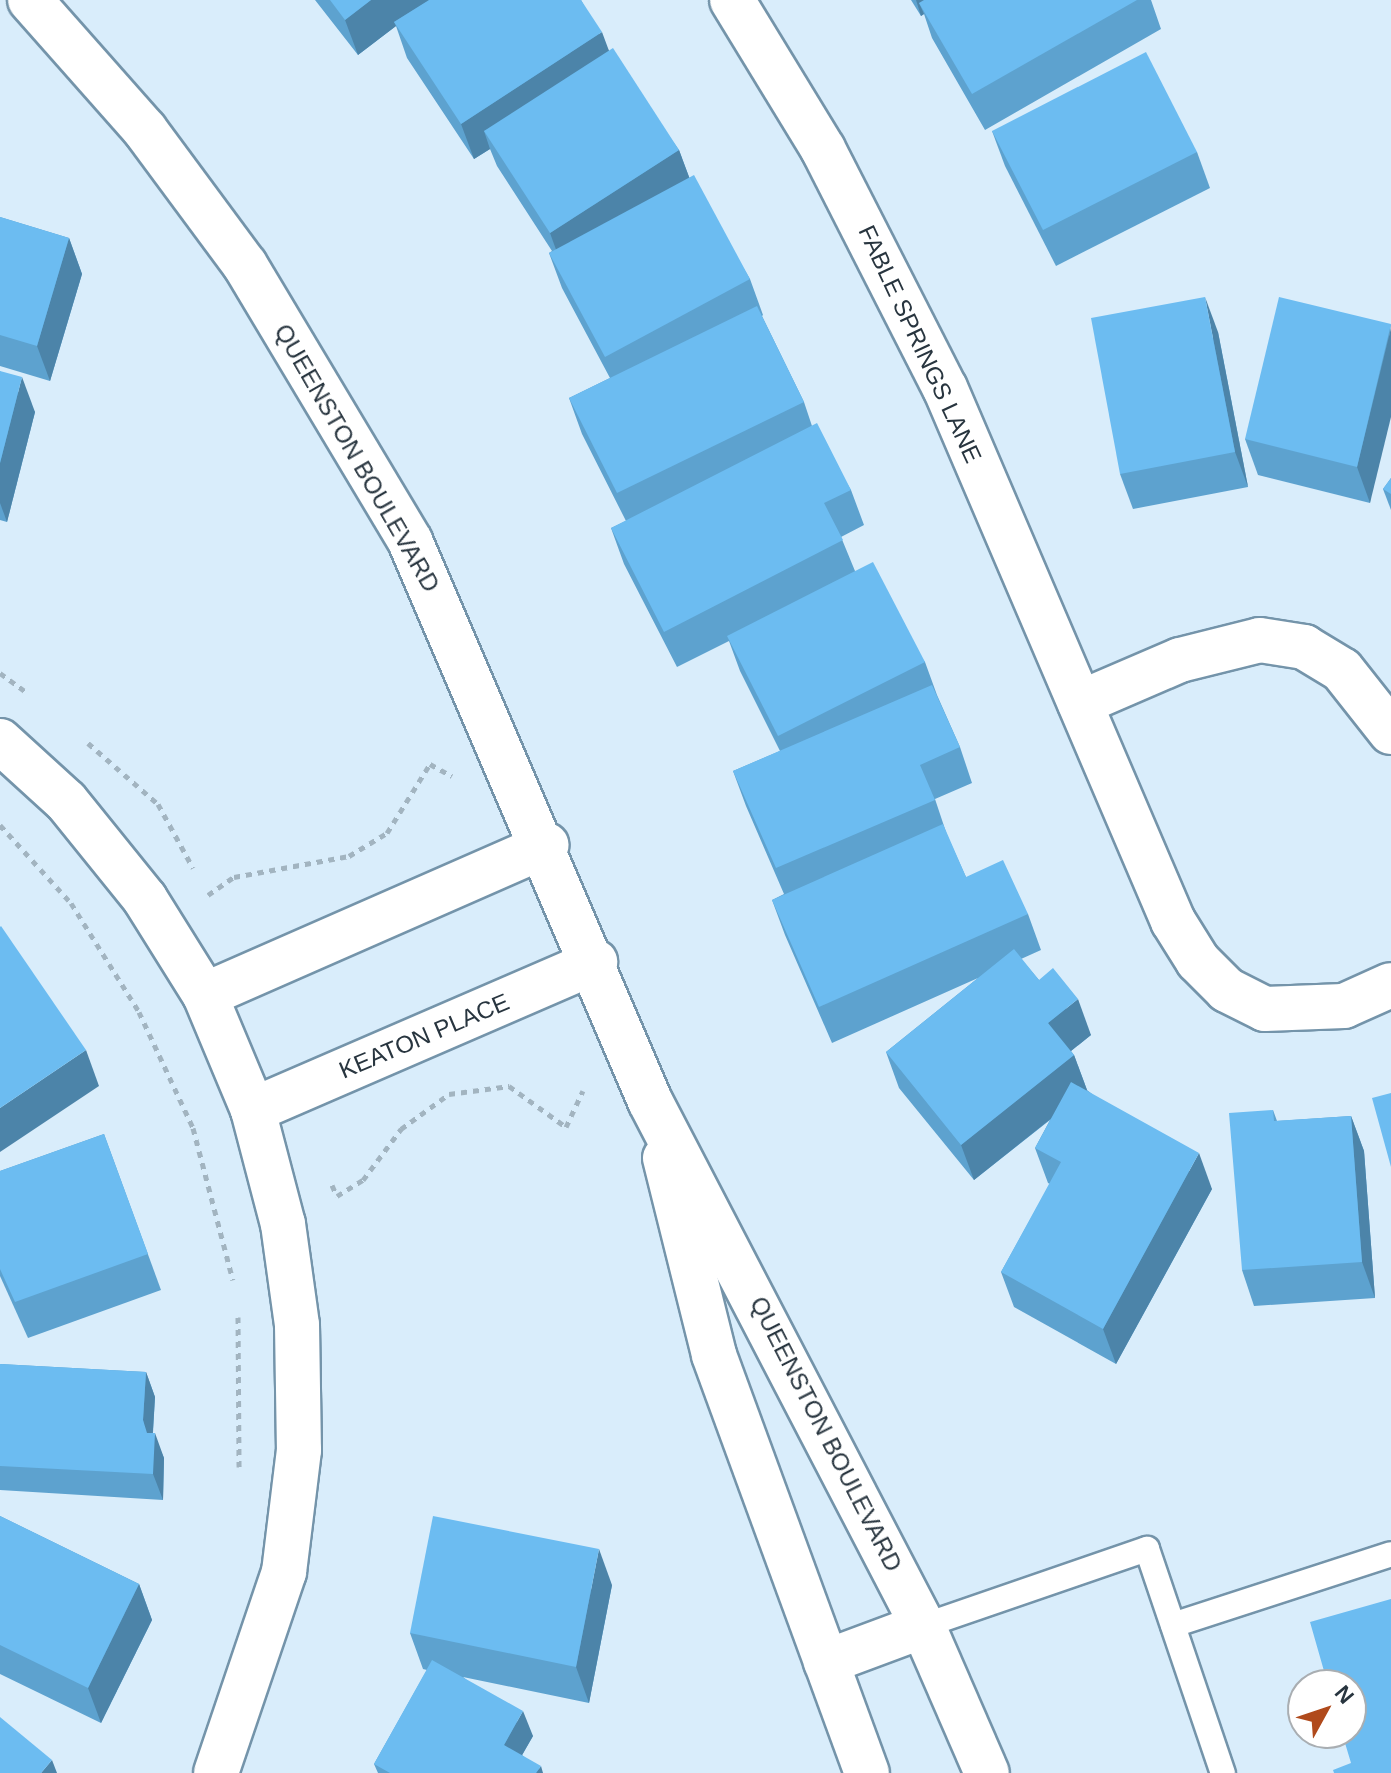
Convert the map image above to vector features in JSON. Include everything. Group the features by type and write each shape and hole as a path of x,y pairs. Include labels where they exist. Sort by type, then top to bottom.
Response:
{"street":[{"name":"QUEENSTON BOULEVARD","path":"30,0 145,130 330,399 416,554 546,845 650,1101 923,1626 987,1773"},
{"name":"FABLE SPRINGS LANE","path":"732,0 883,259 1173,921 1227,990 1265,1009 1307,1011 1344,1006 1391,985"},
{"path":"1080,703 1180,660 1260,640 1304,647 1342,670 1391,732"},
{"path":"0,741 66,801 145,899 205,995 253,1110 283,1224 297,1325 299,1450 284,1572 216,1773"},
{"path":"205,995 546,845"},
{"name":"KEATON PLACE","path":"253,1110 595,962"},
{"name":"QUEENSTON BOULEVARD","path":"650,1101 714,1355 867,1773"},
{"path":"826,1662 923,1626"}],"lane":[{"path":"923,1626 1147,1549 1223,1773"},
{"path":"1173,1625 1391,1554"}],"path":[{"path":"208,895 234,877 349,856 387,833 430,764"},
{"path":"0,825 71,903 113,963 193,1128 238,1298 239,1480"},
{"path":"337,1196 363,1180 401,1129 449,1094 509,1086 566,1127"}],"building":[{"path":"330,0 371,0 345,20"},
{"path":"429,0 581,0 602,32 461,124 394,22"},
{"path":"924,0 1137,0 972,94 919,3"},
{"path":"613,48 679,150 550,233 484,131"},
{"path":"1146,52 1197,152 1043,230 992,131"},
{"path":"694,175 750,279 605,357 549,253"},
{"path":"0,217 69,238 37,346 0,335"},
{"path":"1205,297 1235,452 1120,474 1091,318"},
{"path":"1279,297 1391,324 1357,467 1245,439"},
{"path":"757,306 804,402 617,493 569,398"},
{"path":"0,371 22,377 0,463"},
{"path":"817,423 851,490 824,503 843,540 664,632 611,528"},
{"path":"1391,478 1391,494 1383,489"},
{"path":"873,562 925,662 778,736 727,636"},
{"path":"932,685 960,747 920,765 935,800 776,868 733,771"},
{"path":"943,824 966,877 1003,860 1028,914 819,1007 772,900"},
{"path":"0,927 86,1050 0,1108"},
{"path":"1014,949 1039,980 1053,968 1078,999 1048,1023 1074,1055 961,1145 886,1052"},
{"path":"1071,1082 1199,1153 1103,1329 1001,1272 1061,1162 1035,1148"},
{"path":"1391,1093 1391,1167 1372,1098"},
{"path":"1273,1110 1274,1121 1351,1116 1362,1262 1242,1270 1229,1113"},
{"path":"104,1134 148,1254 15,1302 0,1269 0,1171"},
{"path":"0,1364 146,1372 143,1420 147,1433 155,1433 153,1474 0,1466"},
{"path":"0,1516 139,1584 88,1688 0,1645"},
{"path":"433,1516 599,1549 576,1667 410,1633"},
{"path":"1391,1599 1391,1773 1334,1773 1333,1770 1351,1763 1347,1749 1367,1749 1367,1669 1323,1669 1310,1622"},
{"path":"432,1660 523,1711 504,1745 541,1766 536,1773 390,1773 374,1764"},
{"path":"0,1717 52,1760 41,1773 0,1773"}]}
